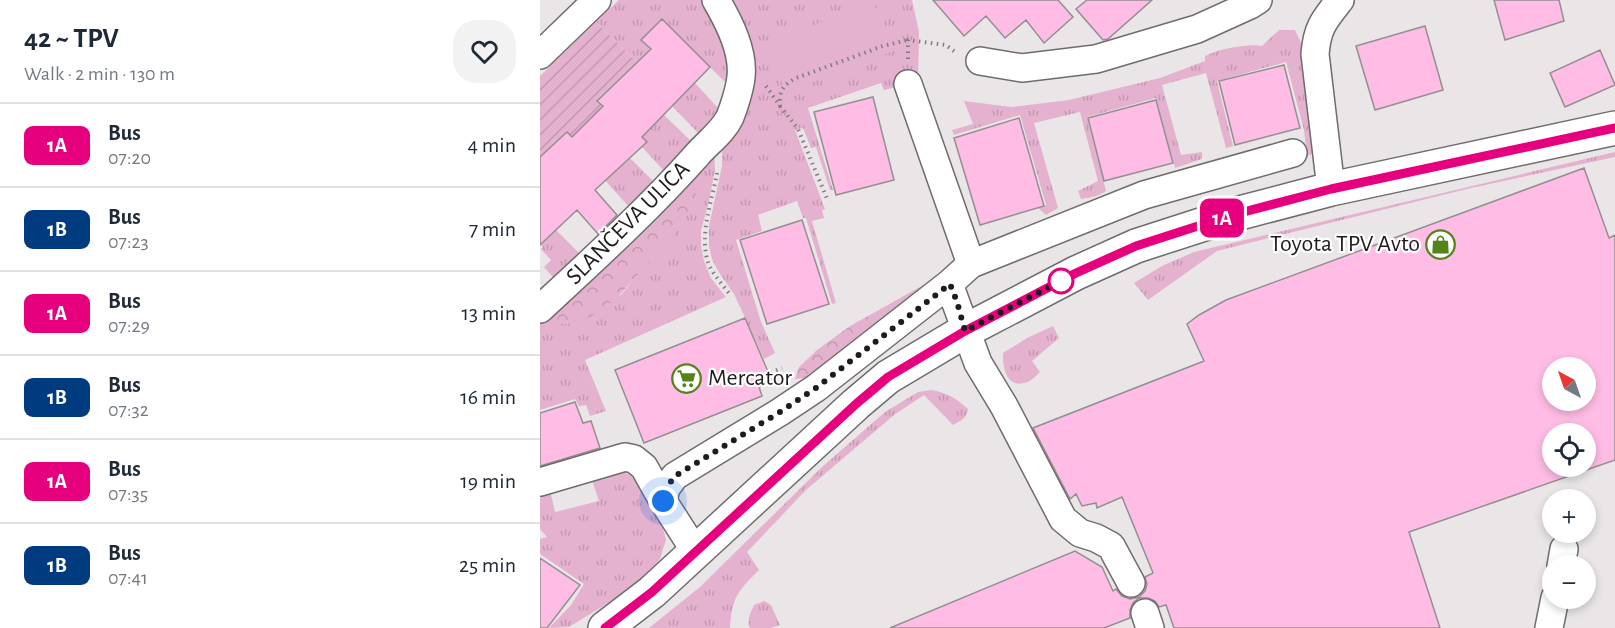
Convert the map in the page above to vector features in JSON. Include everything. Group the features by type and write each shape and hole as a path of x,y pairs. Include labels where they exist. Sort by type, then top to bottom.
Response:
{"main road":[{"path":"604,628 652,592 695,554 888,377 965,331 1076,273 1136,246 1232,215 1331,189 1615,128"}],"street":[{"path":"540,55 597,0"},
{"name":"SLANČEVA ULICA","path":"540,309 651,204 716,136 730,118 741,77 740,56 725,15 716,0"},
{"path":"980,62 1022,68 1096,59 1197,29 1258,0"},
{"path":"1331,189 1315,54 1316,39 1322,23 1340,0"},
{"path":"908,84 971,264"},
{"path":"663,501 666,488 675,476 816,388 950,284 971,264 1144,195 1293,153"},
{"path":"950,284 978,363 1004,406 1063,519 1080,533 1111,546 1131,583"},
{"path":"540,482 625,457 634,459 644,467 695,554"},
{"path":"1549,628 1553,609"}],"path":[{"path":"780,106 782,89 788,82 883,46 908,40 946,45 961,58 980,62"},
{"path":"908,40 908,84"},
{"path":"740,56 754,67 798,129 828,201"},
{"name":"SLANČEVA ULICA","path":"716,136 719,151 718,170 706,226 705,249 710,267 731,296"},
{"path":"765,375 782,368"}],"green space":[{"path":"619,0 702,0 716,20 730,70 725,82 662,19 641,40 650,49 637,62 596,22"},
{"path":"730,0 912,0 919,32 918,82 884,90 881,83 808,108 833,190 830,190 816,147 811,148 803,128 795,130 825,209 822,210 824,218 812,221 836,303 832,304 806,218 803,218 797,201 758,215 762,231 736,240 761,322 775,353 764,359 734,294 712,259 709,246 709,226 722,166 722,149 734,134"},
{"path":"873,1 891,52 785,93 770,43"},
{"path":"596,22 637,62 597,100 603,106 572,137 567,132 540,157 540,76"},
{"path":"1279,30 1295,30 1310,55 1314,147 1312,154 1307,156 1304,130 1286,62 1217,81 1233,146 1226,148 1206,73 1162,85 1181,155 1202,152 1202,159 1175,168 1156,98 1087,117 1106,191 1091,197 1081,199 1078,191 1098,181 1080,112 1034,123 1058,208 1046,215 1038,208 1046,205 1020,115 954,135 952,130 973,124 964,101 1011,107 1069,100 1160,78 1205,61 1205,56 1217,51 1241,46 1262,46"},
{"path":"694,82 719,109 715,118 699,134 672,106"},
{"path":"664,115 692,142 665,172 642,147 647,142 630,125 658,121"},
{"path":"610,150 624,164 630,158 656,184 631,209 601,176"},
{"path":"714,152 715,169 701,231 701,246 711,278 726,297 585,360 606,411 590,416 586,405 579,406 575,399 540,410 540,324 546,319 621,295 642,269 693,174"},
{"path":"1615,152 1615,157 1471,188 1217,251 1148,300 1134,283 1162,266 1194,252"},
{"path":"693,174 701,179 683,221 667,244 617,297 601,311 580,321 566,324 546,319"},
{"path":"556,230 584,258 558,283 544,267 551,260 541,249 543,247 540,244"},
{"path":"945,273 820,376 795,379 799,367 817,350 850,326"},
{"path":"1053,326 1059,338 1032,361 1040,372 1033,379 1018,384 1009,379 1004,369 1003,353"},
{"path":"932,390 947,394 964,405 968,409 965,417 953,425 924,395 894,415 806,490 747,552 759,570 737,595 732,609 730,628 649,628 700,587 822,467 885,412 918,392"},
{"path":"621,471 630,475 642,488 661,521 666,540 660,559 644,576 613,600 569,627 549,628 571,605 584,584 540,554 540,539 547,537 540,529 540,492 550,490 555,512 599,501 592,480"},
{"path":"764,601 771,605 780,625 771,628 750,628 750,613 754,605"}],"building":[{"path":"933,0 1058,0 1073,17 1044,43 1026,20 1005,38 986,16 964,36"},
{"path":"1087,0 1152,0 1108,39 1103,40 1076,9"},
{"path":"1494,0 1559,0 1564,21 1505,40"},
{"path":"662,19 710,67 642,137 647,142 595,190 617,215 598,234 577,210 540,245 540,157 567,132 572,137 603,106 597,101 651,49 641,40"},
{"path":"1425,26 1443,90 1375,110 1356,46"},
{"path":"1600,50 1615,85 1565,107 1550,73"},
{"path":"1284,65 1300,128 1235,145 1219,81"},
{"path":"873,97 894,180 836,195 814,112"},
{"path":"1156,100 1173,163 1104,181 1088,118"},
{"path":"1019,118 1044,206 980,225 954,138"},
{"path":"1584,168 1609,238 1615,235 1615,460 1596,467 1596,423 1542,423 1542,477 1566,477 1409,532 1440,628 1174,628 1166,605 1159,607 1155,601 1139,598 1133,603 1130,618 1104,628 890,628 1075,551 1102,567 1113,591 1116,589 1122,596 1130,599 1139,597 1145,591 1147,584 1145,577 1153,573 1122,497 1097,508 1096,503 1082,506 1076,494 1070,499 1033,428 1204,361 1187,324 1226,300"},
{"path":"802,220 829,304 767,324 740,240"},
{"name":"Mercator","path":"745,318 772,381 759,387 762,396 644,443 615,370"},
{"path":"575,402 583,423 591,421 600,448 540,466 540,413"},
{"path":"540,558 580,585 547,628 540,628"}],"bus line":[{"name":"1A","path":"605,628 652,592 695,554 888,377 965,331 1076,273 1136,246 1232,215 1331,189 1615,128"}],"place":[{"name":"Toyota TPV Avto","path":"1441,244"},
{"name":"Mercator","path":"687,378"}],"route":[{"path":"663,501 666,488 675,476 816,388 950,284 965,331 1061,281"}]}
